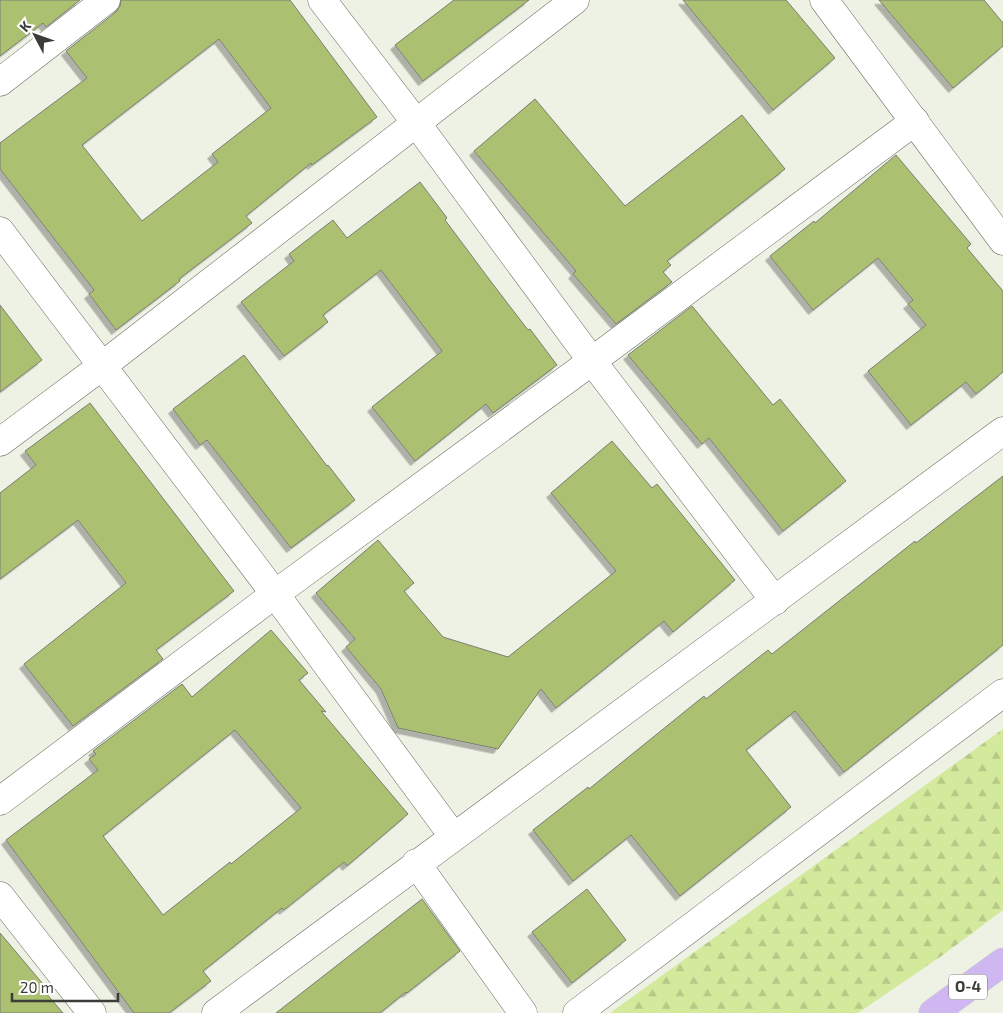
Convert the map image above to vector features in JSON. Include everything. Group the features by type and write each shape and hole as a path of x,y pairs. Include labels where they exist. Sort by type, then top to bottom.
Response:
{"highway":[{"name":"O-4","path":"933,1013 1003,962"}],"street":[{"path":"0,82 106,0"},
{"path":"322,0 592,361 775,601"},
{"path":"0,442 102,366 575,0"},
{"path":"824,0 1003,241"},
{"path":"0,801 274,594 915,121"},
{"path":"0,231 274,594 453,836"},
{"path":"216,1013 416,863 775,601 1003,431"},
{"path":"577,1013 1003,693"},
{"path":"416,863 523,1013"},
{"path":"0,896 92,1013"}],"green space":[{"path":"1003,729 1003,910 943,955 858,1013 610,1013"}],"building":[{"path":"0,0 80,0 46,27 43,23 0,56"},
{"path":"121,0 290,0 377,117 312,165 311,163 246,216 252,223 116,330 89,294 94,290 0,169 0,143 87,78 66,51 116,12","holes":["219,39 271,108 212,154 218,162 142,221 82,145"]},
{"path":"454,0 529,0 423,81 395,45"},
{"path":"683,0 786,0 835,58 773,110"},
{"path":"879,0 984,0 1003,23 1003,46 953,88"},
{"path":"535,99 625,206 742,115 785,169 667,261 671,265 663,272 672,282 616,324 573,274 576,271 474,151"},
{"path":"896,155 971,244 967,248 1003,291 1003,372 976,394 966,382 911,425 868,371 926,325 908,304 913,300 878,258 813,310 770,256 814,221 815,223"},
{"path":"420,182 447,218 445,220 492,283 557,365 493,413 486,404 415,461 372,407 442,351 381,270 323,315 328,322 284,356 241,302 294,261 289,254 333,220 347,238"},
{"path":"0,305 42,360 0,392"},
{"path":"692,306 773,405 780,399 846,481 783,531 709,438 702,444 628,355"},
{"path":"244,355 327,466 355,500 291,548 207,440 200,445 173,409"},
{"path":"90,403 234,591 156,650 163,659 73,726 24,664 126,583 78,520 0,579 0,493 36,465 25,451"},
{"path":"612,441 652,488 657,484 735,580 673,632 664,621 556,708 541,689 498,749 398,728 381,689 346,647 355,639 316,593 378,540 414,583 404,591 443,637 508,657 616,571 551,493"},
{"path":"1003,476 1003,645 844,772 795,711 746,750 791,807 680,896 631,835 573,881 533,830 588,787 589,789 704,696 706,699 768,650 772,654 915,541 916,543"},
{"path":"271,630 308,673 299,680 326,712 321,711 408,814 347,866 344,862 284,910 282,908 203,971 211,981 169,1013 134,1013 6,840 98,770 89,759 96,754 93,751 182,684 192,697","holes":["235,730 301,808 163,915 103,836"]},
{"path":"587,889 626,940 572,983 532,932"},
{"path":"422,899 460,951 407,993 380,1013 276,1013"},
{"path":"0,933 48,990 45,992 63,1013 0,1013"}]}
